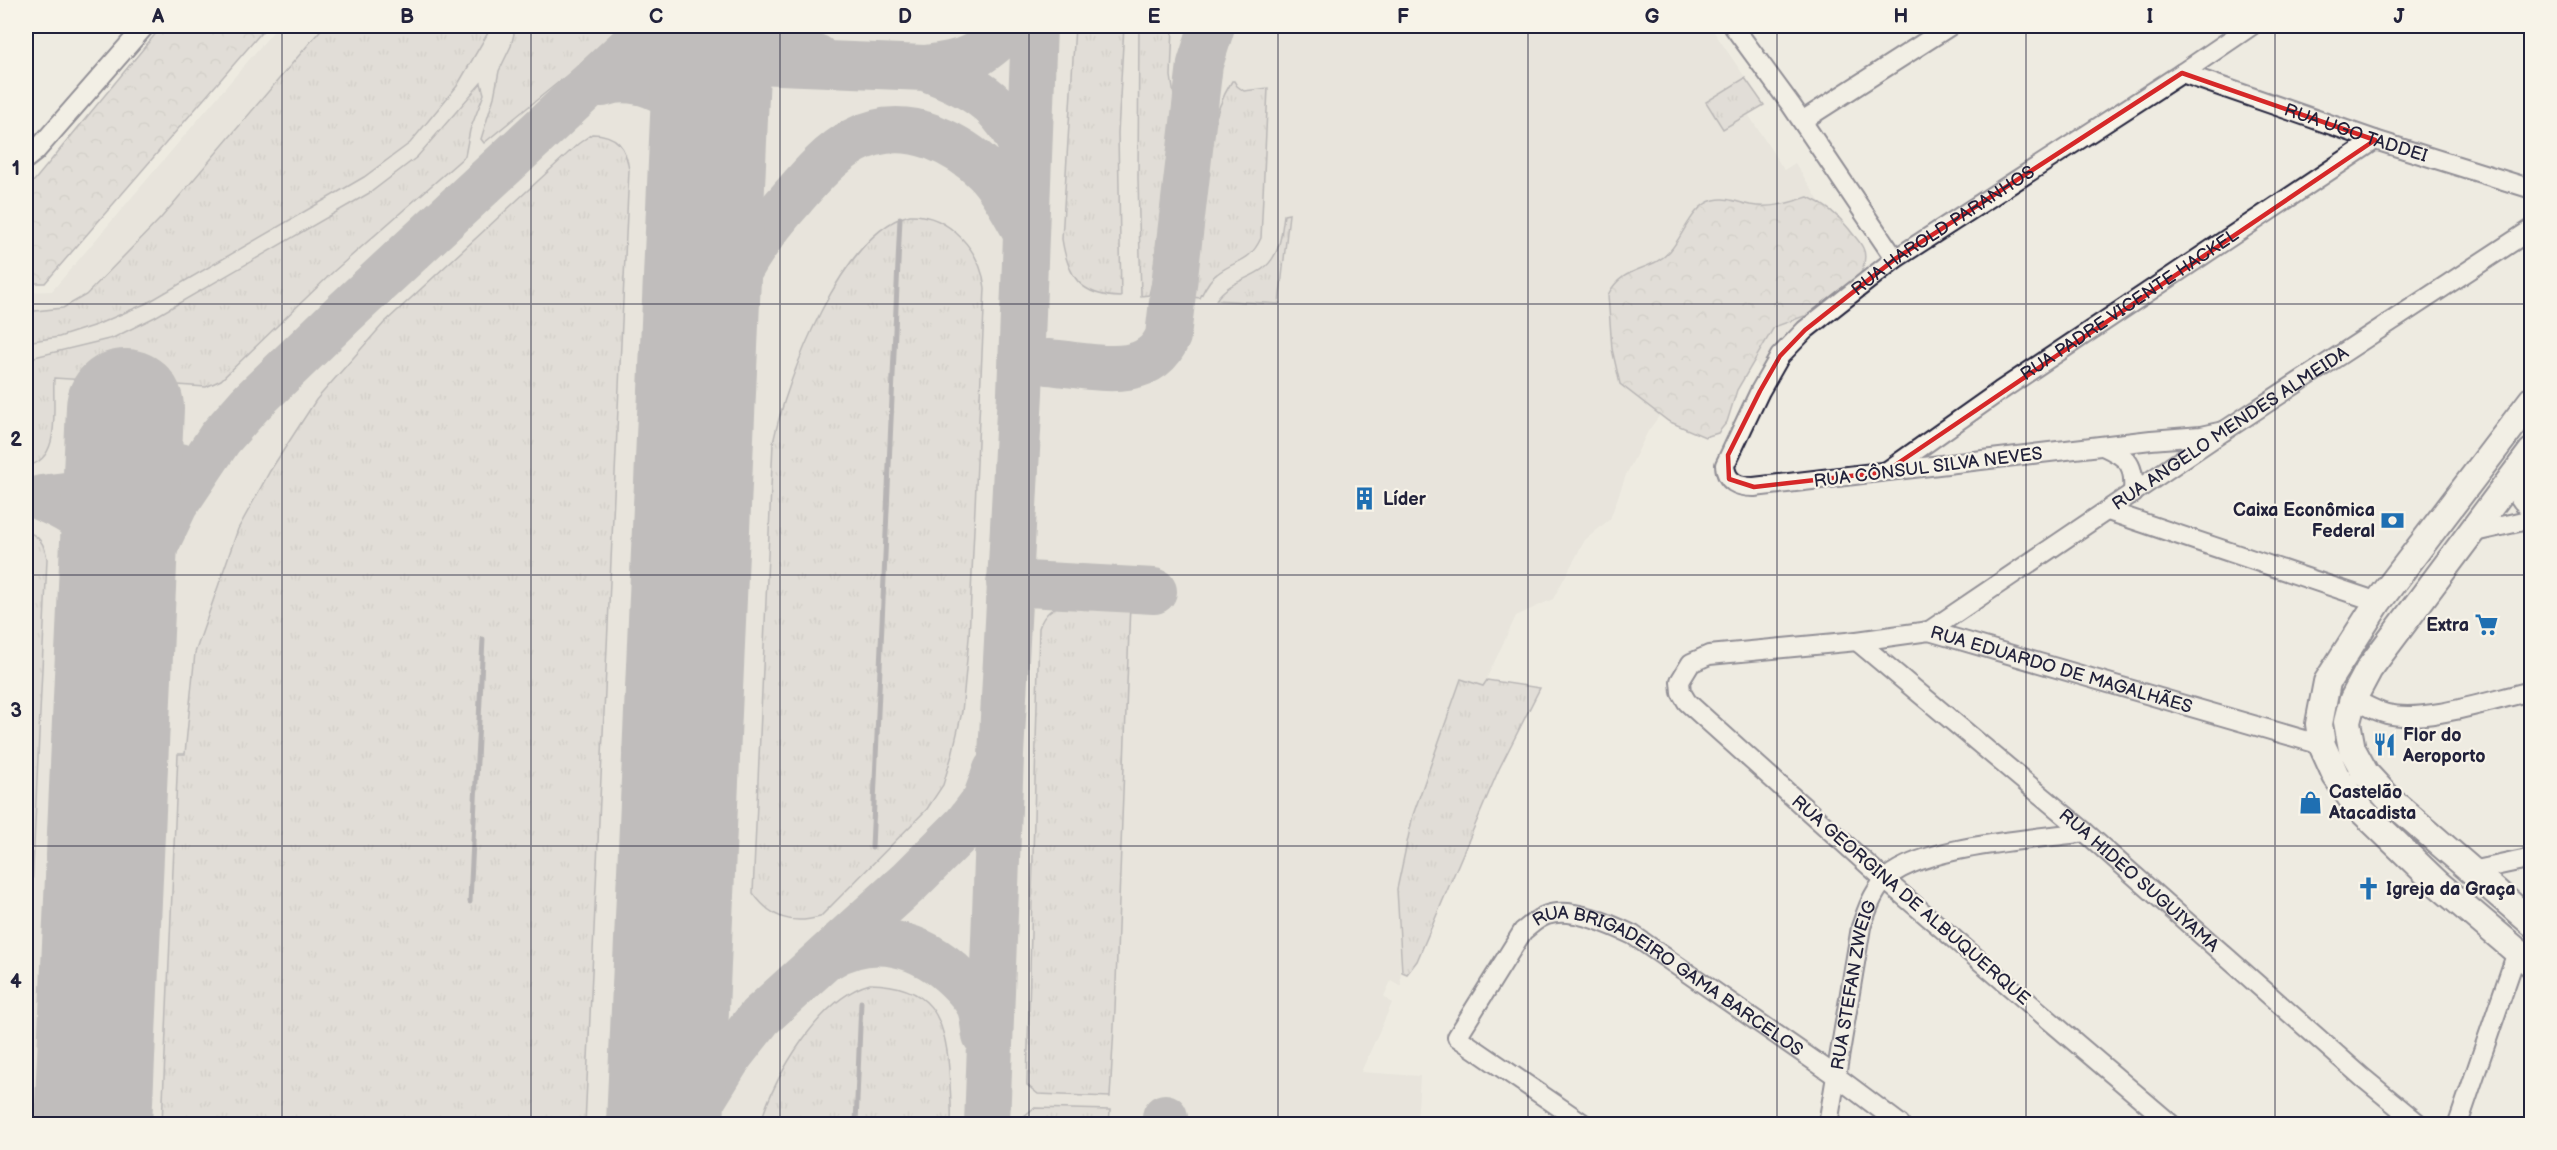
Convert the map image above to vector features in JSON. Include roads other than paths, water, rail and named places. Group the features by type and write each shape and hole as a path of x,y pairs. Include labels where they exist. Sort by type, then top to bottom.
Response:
{"main road":[{"path":"2524,958 2438,884 2355,805 2336,776 2322,745 2319,716 2327,682 2378,602 2532,400"},
{"path":"2525,460 2369,669 2353,699 2347,722 2352,749 2365,773 2389,799 2532,923"}],"street":[{"path":"26,159 35,152 145,26"},
{"path":"1733,26 1802,122 1895,260"},
{"path":"1802,122 1950,26"},
{"name":"RUA HAROLD PARANHOS","path":"1754,488 1735,484 1729,479 1725,465 1760,391 1780,356 1805,330 1895,260 2251,26"},
{"name":"RUA UGO TADDEI","path":"2182,73 2375,140 2532,189"},
{"name":"RUA PADRE VICENTE HACKEL","path":"1886,472 2000,391 2375,140"},
{"name":"RUA ANGELO MENDES ALMEIDA","path":"1929,631 2224,431 2532,229"},
{"name":"RUA CÔNSUL SILVA NEVES","path":"1754,488 2151,440 2201,436 2224,431"},
{"path":"2151,440 2164,452 2168,470"},
{"path":"2103,446 2119,453 2131,466 2134,476 2133,494"},
{"path":"2525,460 2516,490 2519,500 2532,511"},
{"path":"2108,511 2378,602"},
{"path":"2470,533 2532,519"},
{"name":"RUA EDUARDO DE MAGALHÃES","path":"1691,663 1709,655 1857,641 1929,631 2322,745"},
{"name":"RUA HIDEO SUGUIYAMA","path":"1857,641 2085,832 2419,1125"},
{"name":"RUA GEORGINA DE ALBUQUERQUE","path":"1691,663 1680,681 1681,692 1687,702 1885,880 2171,1125"},
{"path":"2353,699 2384,713 2423,716 2532,691"},
{"name":"RUA STEFAN ZWEIG","path":"1828,1125 1862,927 1871,900 1885,880 1909,863 1939,853 2085,832"},
{"path":"2472,871 2532,858"},
{"name":"RUA BRIGADEIRO GAMA BARCELOS","path":"1584,1125 1457,1036 1523,931 1534,921 1549,914 1566,914 1602,920 1633,935 1836,1076 1900,1125"},
{"path":"2457,1125 2524,958"}],"waterway":[{"path":"872,848 900,218"},
{"path":"470,902 483,639"},
{"path":"856,1124 861,1002"}],"place":[{"name":"Líder","path":"1365,499"},
{"name":"Caixa Econômica Federal","path":"2393,520"},
{"name":"Extra","path":"2487,625"},
{"name":"Flor do Aeroporto","path":"2385,745"},
{"name":"Castelão Atacadista","path":"2311,802"},
{"name":"Igreja da Graça","path":"2368,889"}]}
